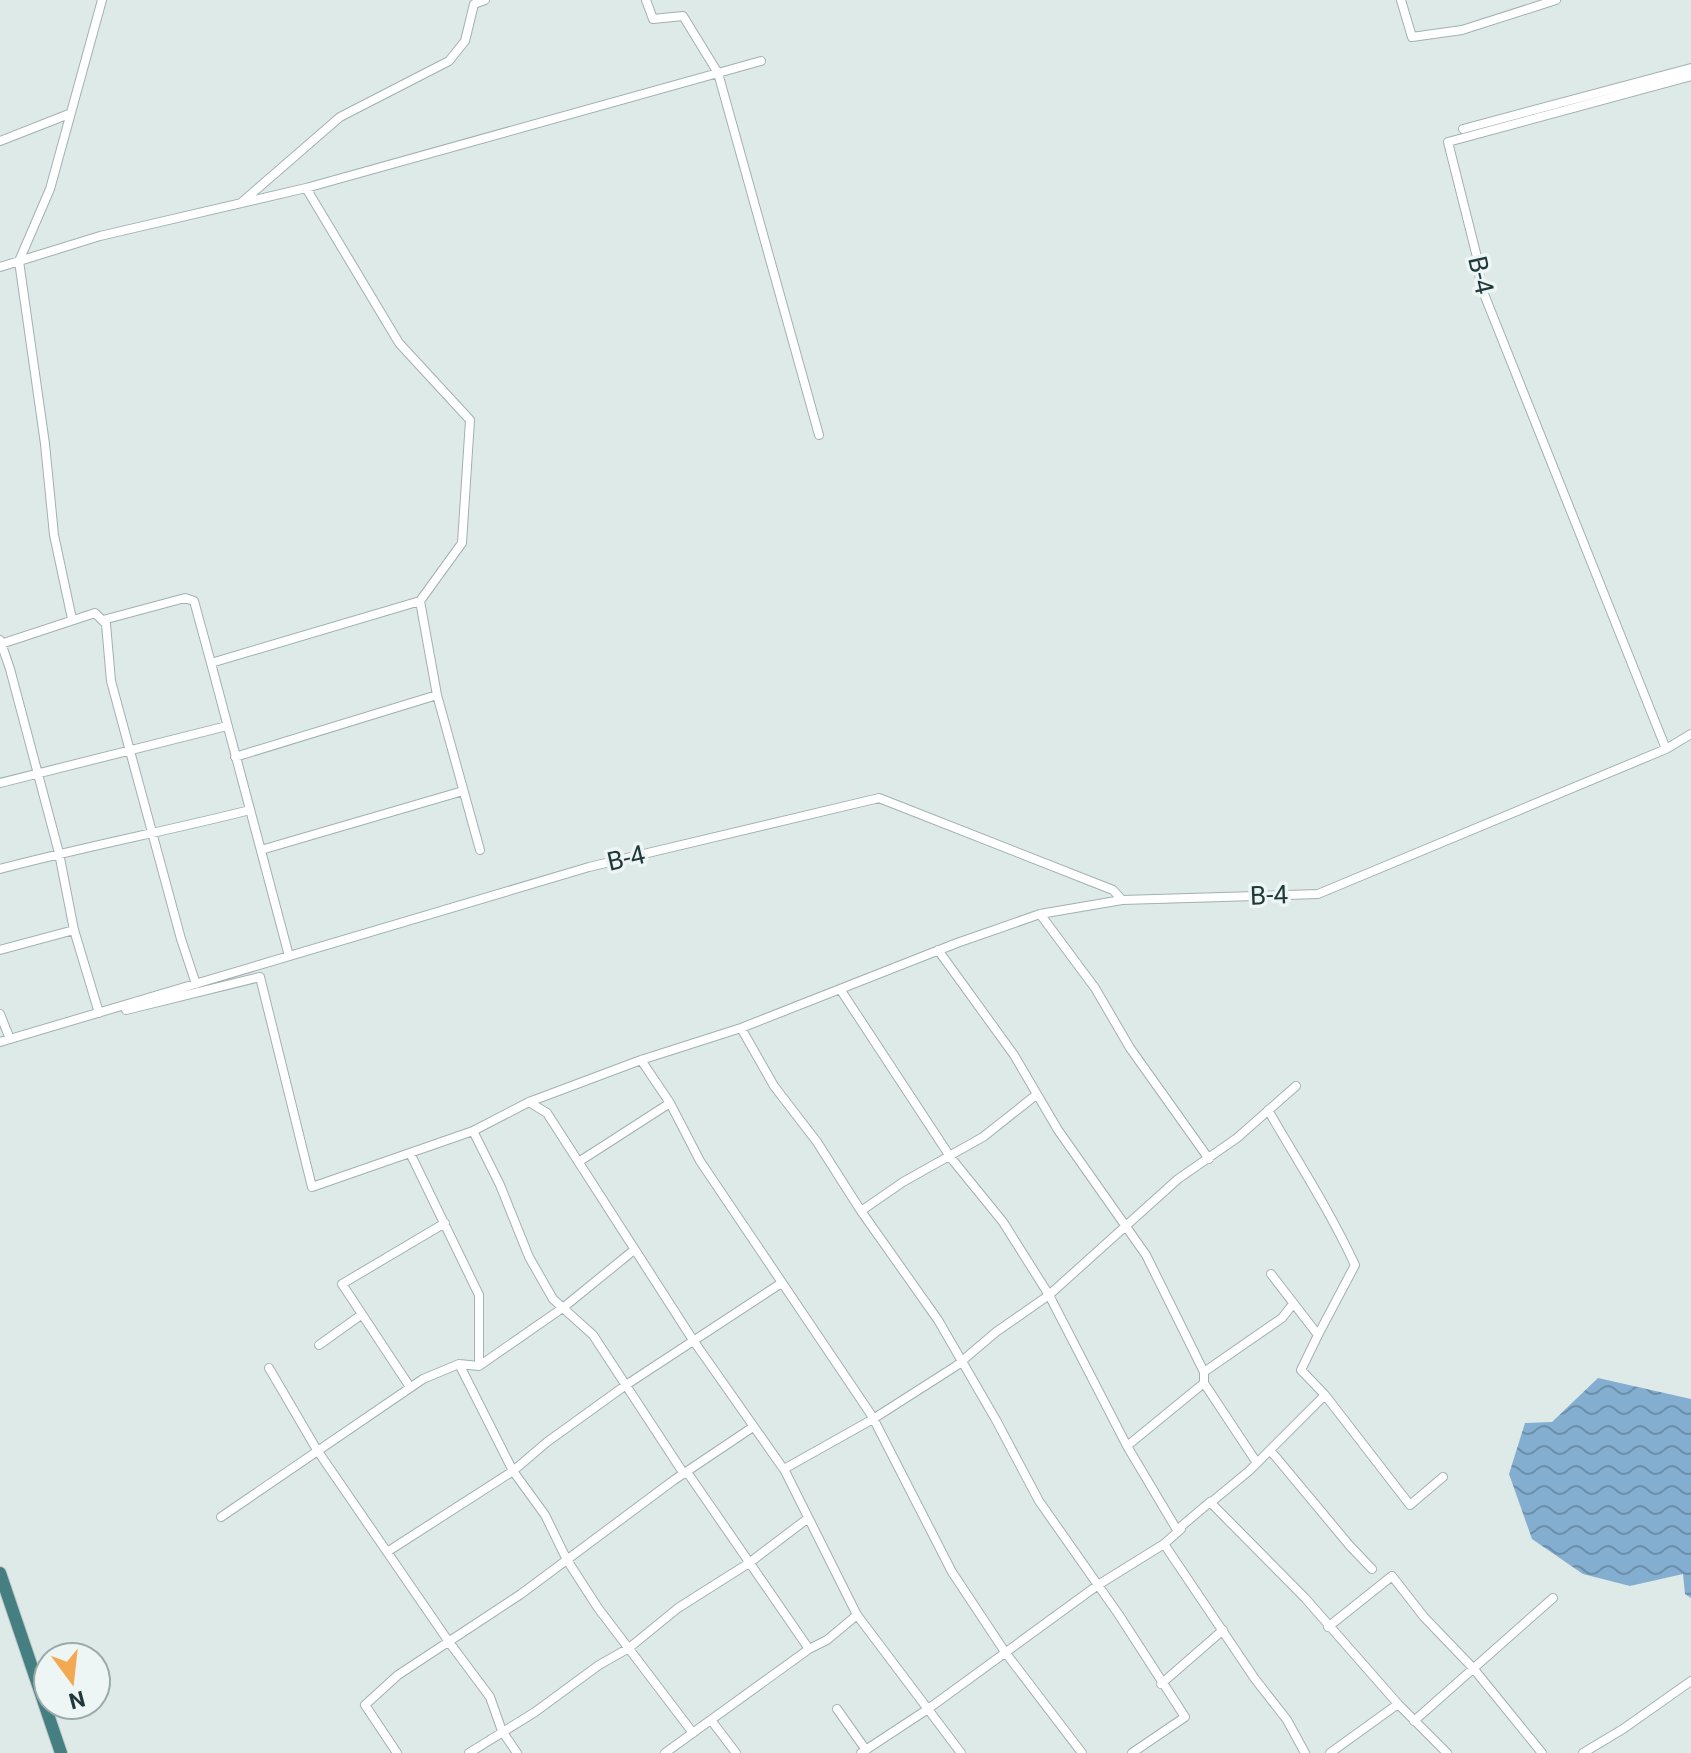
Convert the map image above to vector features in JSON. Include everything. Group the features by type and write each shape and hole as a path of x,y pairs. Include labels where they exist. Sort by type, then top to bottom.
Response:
{"highway":[{"path":"0,1573 3,1594 61,1753"}],"street":[{"path":"72,619 54,535 45,444 19,261 50,189 102,0"},
{"path":"238,205 340,117 449,61 465,41 474,4 485,0"},
{"path":"646,0 653,19 683,16 718,73 819,435"},
{"path":"1401,0 1412,37 1462,30 1556,0"},
{"path":"0,267 100,236 306,188 761,61"},
{"path":"1463,129 1691,68"},
{"name":"B-4","path":"0,1042 589,867 879,798 1113,890 1122,900 1318,894 1666,749 1480,284 1479,265 1448,142 1691,76"},
{"path":"0,141 69,114"},
{"path":"211,663 420,601 462,543 470,420 399,343 306,188"},
{"path":"103,620 185,598 194,601 289,956"},
{"path":"420,601 437,695 480,850"},
{"path":"99,1013 74,930 59,853 1,642 72,619 95,613 106,624 111,681 196,984"},
{"path":"0,673 10,669"},
{"path":"235,757 437,695"},
{"path":"0,783 227,726"},
{"path":"1666,749 1691,734"},
{"path":"261,850 463,791"},
{"path":"0,869 250,810"},
{"path":"0,1014 15,1038 260,977 312,1187 473,1131 529,1102 641,1060 741,1028 938,950 1040,914 1122,900"},
{"path":"1040,914 1095,988 1130,1048 1209,1159"},
{"path":"0,950 74,930"},
{"path":"938,950 1014,1055 1036,1095 1146,1255 1204,1372 1204,1383 1257,1463"},
{"path":"840,989 951,1158 1003,1222 1049,1295 1127,1446 1177,1530 1257,1463 1325,1395"},
{"path":"741,1028 774,1086 817,1142 861,1211 938,1320 1039,1501 1185,1717 1132,1753"},
{"path":"641,1060 670,1103 700,1161 873,1419 952,1572 1005,1652 1082,1753"},
{"path":"784,1469 873,1419 962,1360 1049,1295 1178,1179 1209,1159 1296,1086"},
{"path":"861,1211 903,1182 951,1158 983,1137 1036,1095"},
{"path":"529,1102 547,1113 693,1340 784,1469 857,1615 961,1753"},
{"path":"580,1161 670,1103"},
{"path":"1268,1110 1315,1193 1334,1219 1355,1265 1301,1370 1325,1395 1410,1505 1443,1477"},
{"path":"473,1131 500,1185 529,1257 553,1299 593,1335 809,1649"},
{"path":"410,1153 479,1295 479,1366"},
{"path":"410,1387 342,1284 445,1223"},
{"path":"221,1517 423,1379 459,1364 479,1366 564,1307 634,1250"},
{"path":"1271,1274 1318,1335"},
{"path":"387,1552 513,1471 547,1442 626,1385 780,1284"},
{"path":"1204,1372 1282,1318 1293,1304"},
{"path":"319,1345 361,1315"},
{"path":"459,1364 513,1471 545,1515 567,1560 598,1608 693,1733"},
{"path":"269,1368 317,1450 490,1697 502,1731 517,1753"},
{"path":"1127,1446 1204,1383"},
{"path":"397,1753 365,1705 398,1675 567,1560 753,1427"},
{"path":"1270,1450 1372,1569"},
{"path":"837,1709 863,1751 928,1709 1098,1585 1164,1544 1210,1502"},
{"path":"1210,1502 1305,1598 1398,1704 1447,1753"},
{"path":"469,1753 629,1648 678,1608 749,1563 807,1519"},
{"path":"1164,1544 1255,1679 1287,1720 1305,1753"},
{"path":"1328,1627 1392,1576 1542,1753"},
{"path":"1414,1721 1553,1598"},
{"path":"665,1753 809,1649 827,1640 857,1615"},
{"path":"1161,1684 1223,1630"},
{"path":"1583,1753 1689,1685"},
{"path":"1330,1753 1398,1704"},
{"path":"711,1720 736,1753"}],"water":[{"path":"1598,1378 1691,1399 1691,1598 1685,1594 1683,1574 1630,1586 1583,1574 1532,1539 1509,1474 1525,1423 1552,1422"}]}
